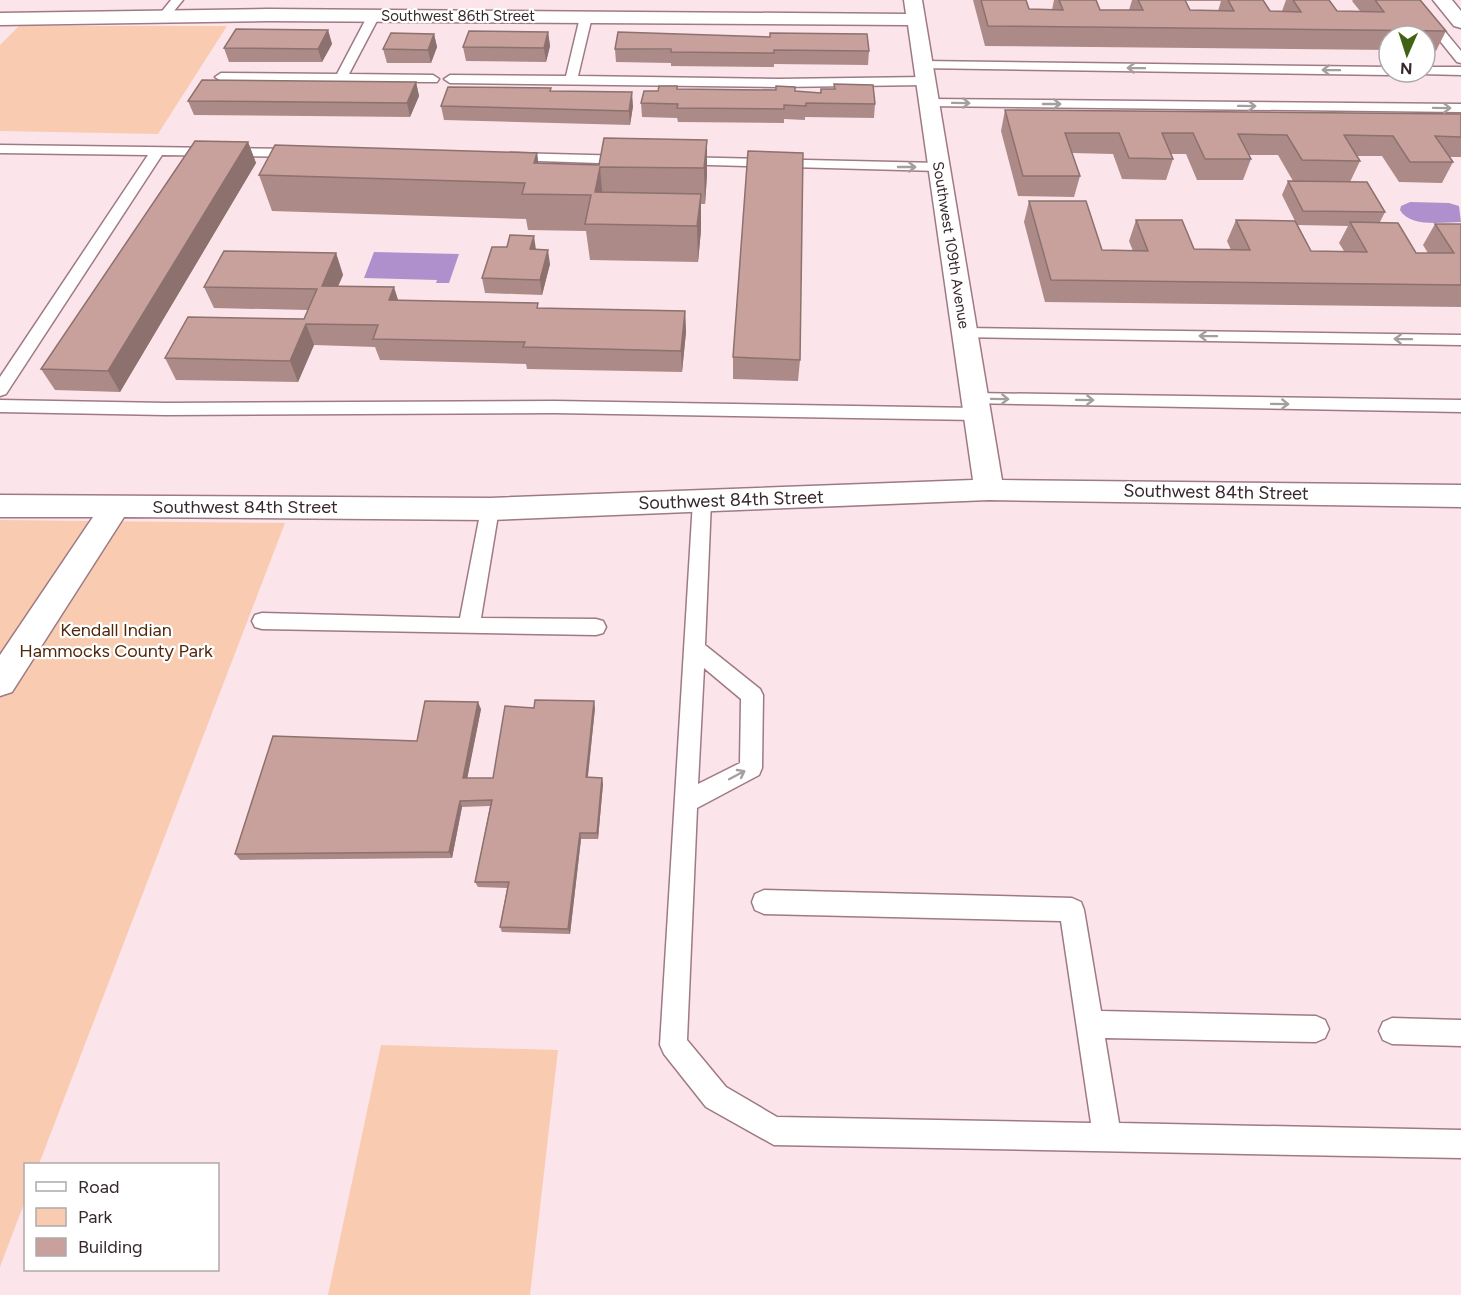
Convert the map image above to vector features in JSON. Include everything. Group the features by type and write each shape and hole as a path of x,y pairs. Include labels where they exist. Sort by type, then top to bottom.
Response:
{"street":[{"path":"1442,0 1461,22"},
{"name":"Southwest 86th Street","path":"0,18 165,15 586,17 914,10"},
{"name":"Southwest 109th Avenue","path":"914,10 989,490"},
{"name":"Southwest 84th Street","path":"0,506 490,509 989,490 1461,496"},
{"path":"0,682 116,506"}],"lane":[{"path":"165,15 177,0"},
{"path":"1413,0 1461,59"},
{"path":"341,78 374,15"},
{"path":"571,80 586,17"},
{"path":"450,79 926,83 1377,70"},
{"path":"1437,71 1461,71"},
{"path":"221,77 434,79"},
{"path":"926,83 1461,108"},
{"path":"0,149 318,154"},
{"path":"0,390 158,151"},
{"path":"497,157 939,167"},
{"path":"965,333 1461,340"},
{"path":"0,406 166,410 554,407 906,412 975,406 1461,406"},
{"path":"702,501 672,1045 716,1097 774,1131 1461,1144"},
{"path":"470,626 490,509"},
{"path":"262,621 596,627"},
{"path":"686,802 751,768 752,695 694,648"},
{"path":"764,902 1072,910 1107,1136"},
{"path":"1090,1024 1316,1029"},
{"path":"1392,1031 1461,1033"}],"green space":[{"path":"19,26 227,26 158,134 0,131 0,45"},
{"name":"Kendall Indian Hammocks County Park","path":"0,520 285,523 39,1163 24,1163 24,1204 0,1267"},
{"path":"381,1045 558,1050 530,1295 328,1295"}],"shaded area":[{"path":"1410,202 1449,203 1459,206 1461,222 1428,223 1411,219 1400,210 1401,206"},
{"path":"374,252 459,254 449,283 436,283 437,280 364,278"}],"building":[{"path":"981,0 1026,0 1029,9 1063,10 1059,0 1096,0 1100,10 1143,10 1138,0 1185,0 1190,10 1234,11 1228,0 1263,0 1270,11 1301,12 1293,0 1329,0 1337,11 1384,12 1375,0 1420,0 1446,31 1437,31 1437,24 1377,24 1377,30 988,26"},
{"path":"236,29 328,30 318,49 224,48"},
{"path":"469,31 548,32 544,48 463,47"},
{"path":"618,32 770,37 770,33 867,34 869,51 774,50 774,53 615,49"},
{"path":"391,33 434,34 428,50 383,49"},
{"path":"202,80 416,82 407,103 188,101"},
{"path":"834,84 873,85 875,104 806,103 806,106 784,105 784,109 677,108 678,104 641,103 644,91 658,91 659,86 677,86 677,89 776,90 776,86 795,87 795,91 821,93 821,89 835,89"},
{"path":"448,87 632,92 629,111 441,106"},
{"path":"1005,110 1461,114 1461,137 1435,136 1453,162 1410,162 1393,136 1344,135 1360,161 1302,160 1287,135 1238,134 1251,159 1205,159 1193,133 1162,133 1173,159 1129,158 1119,133 1065,133 1080,176 1023,176"},
{"path":"604,138 707,140 704,168 600,167 595,192 701,194 697,226 585,224 591,195 522,194 525,183 259,175 275,145 537,153 534,163 599,165"},
{"path":"195,141 248,142 108,371 41,369"},
{"path":"748,151 803,153 800,360 733,357"},
{"path":"1288,181 1367,182 1385,212 1303,211"},
{"path":"1029,201 1086,201 1102,250 1148,251 1136,220 1182,220 1194,249 1250,250 1236,220 1295,221 1311,251 1367,252 1350,222 1398,223 1416,253 1454,253 1435,224 1461,224 1461,285 1051,280"},
{"path":"510,235 534,236 530,249 548,250 540,280 482,278 492,247 507,247"},
{"path":"224,251 336,253 322,286 394,287 389,300 538,303 537,308 685,311 681,351 523,347 525,342 373,339 378,325 306,324 290,361 165,358 188,317 304,319 317,289 204,287"},
{"path":"535,700 594,701 586,777 602,778 597,833 580,833 568,929 500,927 509,882 475,882 492,800 460,801 449,852 235,854 273,736 417,741 425,701 478,702 463,778 493,778 505,706 534,708"}]}
